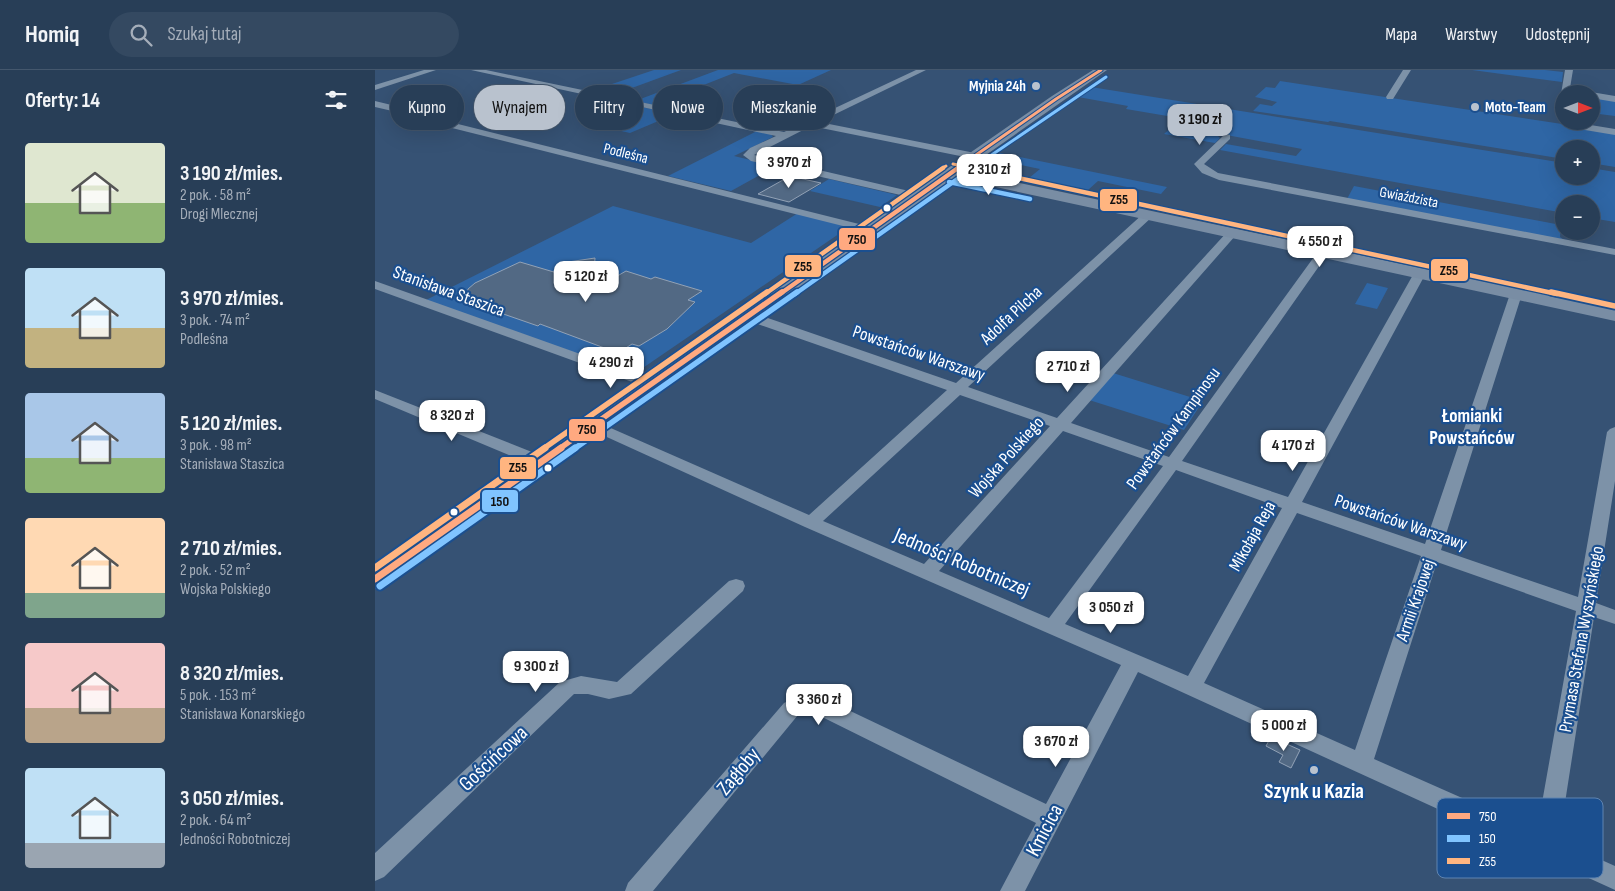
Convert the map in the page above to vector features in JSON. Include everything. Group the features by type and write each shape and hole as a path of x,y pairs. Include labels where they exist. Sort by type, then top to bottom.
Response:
{"street":[{"path":"375,88 432,70"},
{"path":"475,70 785,135"},
{"path":"835,111 922,70"},
{"path":"1063,94 1073,83 1092,70"},
{"path":"378,574 541,462 1063,94 1101,70"},
{"path":"1390,97 1407,70"},
{"path":"1568,85 1569,70"},
{"path":"1600,96 1615,99"},
{"name":"Podleśna","path":"375,104 430,117 435,121 871,230"},
{"path":"835,128 975,156"},
{"path":"1600,129 1615,132"},
{"path":"795,130 753,150 748,155 754,159 918,196"},
{"name":"Gwiaździsta","path":"1227,137 1200,163 1199,166 1203,170 1234,179 1615,252"},
{"path":"951,173 1615,315"},
{"name":"Adolfa Pilcha","path":"811,523 1147,215"},
{"name":"Wojska Polskiego","path":"928,572 1232,233"},
{"name":"Powstańców Kampinosu","path":"1053,627 1173,463 1323,252"},
{"name":"Mikołaja Reja","path":"1192,687 1420,273"},
{"name":"Stanisława Staszica","path":"375,285 651,384"},
{"name":"Armii Krajowej","path":"1361,764 1517,294"},
{"name":"Powstańców Warszawy","path":"748,316 1061,423 1615,617"},
{"path":"375,394 541,462"},
{"name":"Jedności Robotniczej","path":"592,425 811,523 1192,687 1437,798"},
{"name":"Prymasa Stefana Wyszyńskiego","path":"1554,798 1615,432"},
{"name":"Gościńcowa","path":"375,869 567,688 577,684 610,691 624,688 736,586"},
{"name":"Kmicica","path":"1012,891 1133,662"},
{"name":"Zagłoby","path":"637,891 791,709 803,704 820,706 1050,818"},
{"name":"Jedności Robotniczej","path":"1603,873 1615,878"}],"shaded area":[{"path":"654,70 681,70 640,85 609,85"},
{"path":"718,70 831,70 798,85 734,73 704,85 678,85"},
{"path":"1472,70 1545,70 1563,72 1562,82"},
{"path":"1280,81 1555,123 1555,130 1600,130 1615,132 1615,167 1600,164 1600,140 1555,140 1555,158 1330,121 1253,111 1260,104 1272,106 1277,102 1255,97 1266,87 1275,88"},
{"path":"1091,87 1555,162 1555,185 1600,185 1600,170 1615,172 1615,222 1600,220 1600,195 1555,195 1555,211 1220,150 1226,144 1296,156 1302,149 1221,134 1215,143 1164,134 1178,122 1182,122 1185,119 1126,109 1128,106 1078,97"},
{"path":"653,94 653,105 643,103 643,98"},
{"path":"1600,98 1615,100 1615,116 1600,114"},
{"path":"643,107 653,109 653,123 643,128"},
{"path":"617,130 637,130 630,133"},
{"path":"757,131 771,134 773,137 734,156 776,166 731,191 668,176"},
{"path":"1000,153 1167,187 1161,194 1098,181 1088,190 1029,178 1040,169 992,159"},
{"path":"829,179 897,195 880,207 810,191"},
{"path":"1354,186 1555,224 1555,238 1347,199"},
{"path":"613,206 751,243 798,213 849,227 634,374 426,300"},
{"path":"1367,283 1388,288 1377,309 1355,304"},
{"path":"757,296 762,297 762,300 727,325 714,325"},
{"path":"706,330 712,332 711,335 658,372 640,375"},
{"path":"1113,373 1203,401 1184,430 1089,400"}],"building":[{"path":"790,176 821,183 789,202 758,194"},
{"path":"595,258 593,290 626,271 651,279 655,277 702,291 688,300 695,302 667,329 639,346 632,344 618,353 540,324 538,326 466,301 468,289 475,283 520,262 564,275 565,265 568,262"},
{"path":"1271,737 1300,750 1291,768 1279,762 1283,755 1266,746"}],"transit line":[{"name":"750","path":"375,579 1056,99 1101,70"},
{"name":"150","path":"380,586 1061,106 1106,77"},
{"name":"Z55","path":"953,164 1615,306"},
{"name":"Z55","path":"375,568 946,166"},
{"name":"150","path":"949,182 1030,199"}],"place":[{"name":"Myjnia 24h","path":"1036,86"},
{"name":"Moto-Team","path":"1475,107"},
{"name":"Szynk u Kazia","path":"1314,770"}],"district":[{"name":"Łomianki Powstańców","path":"1472,426"}]}
